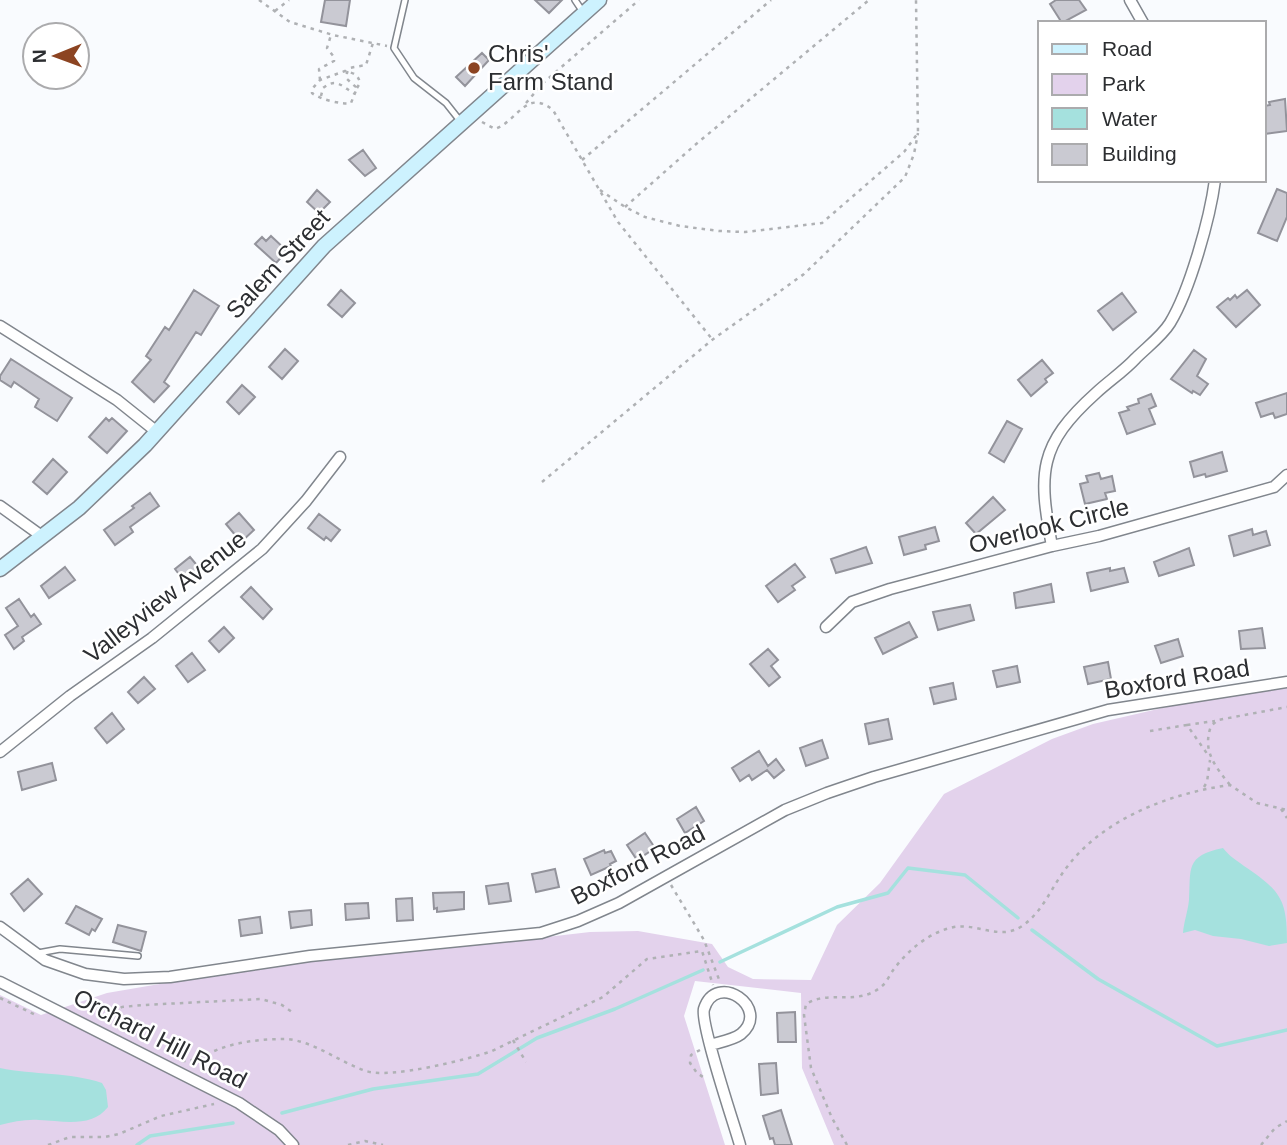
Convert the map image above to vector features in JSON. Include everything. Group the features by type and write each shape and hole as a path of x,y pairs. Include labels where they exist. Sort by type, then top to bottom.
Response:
{"main road":[{"name":"Salem Street","path":"0,569 79,508 157,432 324,246 599,0"}],"street":[{"path":"1130,0 1142,21"},
{"path":"1052,546 1044,502 1046,466 1051,447 1058,433 1071,418 1125,370 1169,324 1196,256 1212,202 1215,182"},
{"path":"0,326 117,400 157,432"},
{"name":"Valleyview Avenue","path":"0,752 70,696 152,638 262,549 306,501 340,457"},
{"name":"Overlook Circle","path":"826,627 852,602 890,589 1052,546 1099,537 1274,487 1287,475"},
{"path":"0,506 43,537"},
{"name":"Boxford Road","path":"0,928 45,960 85,974 124,979 182,976 310,956 541,933 619,903 785,810 874,777 1108,710 1287,682"},
{"name":"Orchard Hill Road","path":"0,982 239,1102 279,1130 293,1145"},
{"path":"707,1046 738,1036 746,1029 749,1010 742,998 733,993 719,991 703,1011 707,1046 740,1145"}],"lane":[{"path":"405,0 394,48 414,78 467,118"},
{"path":"575,0 584,14"},
{"path":"34,953 60,949 138,956"}],"path":[{"path":"259,0 290,22 331,35 394,48"},
{"path":"275,11 289,0"},
{"path":"467,118 495,129 502,126 543,83 639,0"},
{"path":"582,160 771,0"},
{"path":"625,207 869,0"},
{"path":"542,482 712,340 794,283 905,177 918,134 916,0"},
{"path":"320,80 319,69 334,61 327,48 331,35"},
{"path":"357,88 347,79 347,72 351,65 366,65 373,43"},
{"path":"347,72 358,77 360,83 351,103 344,105 313,96 312,89 320,80 347,72"},
{"path":"321,97 323,88 334,82 355,94"},
{"path":"523,106 536,102 553,110 618,222 712,340"},
{"path":"600,190 645,217 719,232 746,232 822,223 904,152 918,134"},
{"path":"1150,731 1287,707"},
{"path":"1201,790 1207,782 1211,758 1207,748 1207,736 1210,726 1218,720"},
{"path":"1187,725 1230,785 1257,803 1287,810"},
{"path":"847,1145 811,1069 804,1015 806,1004 822,997 851,1000 882,986 902,959 918,944 940,930 959,926 994,933 1021,927 1046,901 1056,881 1079,851 1098,834 1141,811 1201,790 1230,785"},
{"path":"1281,809 1287,818"},
{"path":"666,876 704,940 719,991"},
{"path":"172,1056 191,1061 224,1047 263,1039 290,1040 306,1044 368,1072 381,1073 474,1058 603,998 647,959 702,951 719,991"},
{"path":"0,998 43,1018"},
{"path":"106,1023 95,1017 103,1018 122,1007 144,1005 261,999 282,1005 292,1012"},
{"path":"513,1040 526,1062"},
{"path":"691,1055 707,1046"},
{"path":"48,1145 70,1137 105,1137 119,1134 161,1116 216,1104"},
{"path":"1261,1145 1275,1128 1287,1121"},
{"path":"348,1145 365,1141 383,1145"}],"green space":[{"path":"1287,687 1287,1145 834,1145 802,1068 801,993 695,981 684,1016 725,1145 0,1145 0,995 41,1015 107,993 289,962 442,949 590,932 638,931 712,944 728,967 753,979 811,980 837,925 880,883 944,794 1052,739 1093,724 1184,703"}],"water":[{"path":"1223,848 1266,882 1279,897 1285,916 1287,943 1269,946 1195,930 1183,933 1192,865 1202,855"},
{"path":"0,1068 77,1077 102,1083 106,1090 108,1107 101,1114 85,1121 29,1120 0,1125"}],"building":[{"path":"325,0 350,0 346,26 321,22"},
{"path":"535,0 562,0 549,13"},
{"path":"1056,0 1079,0 1086,10 1061,21 1050,4"},
{"name":"Chris' Farm Stand","path":"482,53 489,60 465,86 456,77"},
{"path":"1285,99 1287,131 1266,134 1266,106 1270,105 1269,102"},
{"path":"363,150 376,168 365,176 349,160"},
{"path":"1277,189 1287,193 1287,217 1277,241 1258,233"},
{"path":"317,190 330,202 319,213 307,202"},
{"path":"271,236 287,251 276,263 255,244 262,237 266,241"},
{"path":"194,290 219,306 201,335 196,332 164,382 169,386 154,402 132,382 151,360 146,356 165,327 169,330"},
{"path":"341,290 355,303 342,317 328,305"},
{"path":"1247,290 1260,305 1236,327 1217,307 1228,298 1230,300 1235,295 1237,298"},
{"path":"1122,293 1136,312 1113,330 1098,311"},
{"path":"285,349 298,361 282,379 269,367"},
{"path":"1194,350 1206,359 1197,376 1208,384 1200,395 1193,391 1192,393 1171,379"},
{"path":"11,359 72,398 57,421 35,407 39,399 14,382 11,387 0,380"},
{"path":"1042,360 1053,373 1031,396 1018,380"},
{"path":"242,385 255,397 239,414 227,402"},
{"path":"1287,393 1287,414 1275,418 1273,413 1261,417 1256,403"},
{"path":"1151,394 1156,406 1149,409 1155,424 1127,434 1119,413 1129,410 1127,407 1139,403 1138,399"},
{"path":"106,418 109,421 112,418 127,431 107,453 89,437"},
{"path":"1007,421 1022,429 1004,462 989,453"},
{"path":"1222,452 1227,471 1206,477 1205,474 1194,477 1190,462"},
{"path":"53,459 67,472 47,494 33,482"},
{"path":"1099,473 1101,479 1112,476 1115,491 1105,493 1107,499 1085,504 1080,484 1088,482 1086,476"},
{"path":"150,493 159,506 130,527 133,532 115,545 104,530"},
{"path":"993,497 1005,510 976,534 966,523"},
{"path":"239,513 254,530 241,542 226,524"},
{"path":"319,514 340,530 331,541 326,537 324,540 308,528"},
{"path":"935,527 939,541 925,545 926,549 904,555 899,537"},
{"path":"1252,529 1253,535 1266,531 1270,545 1234,556 1229,536"},
{"path":"866,547 872,563 836,573 831,559"},
{"path":"1189,548 1194,565 1159,576 1154,562"},
{"path":"190,557 201,570 184,581 175,569"},
{"path":"795,564 805,577 792,586 795,590 778,602 766,586"},
{"path":"65,567 75,580 49,598 41,586"},
{"path":"1110,568 1110,571 1124,568 1128,582 1091,591 1087,573"},
{"path":"1051,584 1054,602 1016,608 1014,593"},
{"path":"251,587 272,609 263,619 241,597"},
{"path":"19,599 31,617 34,614 41,624 22,637 24,641 14,649 5,635 18,626 6,608"},
{"path":"970,605 974,620 938,630 933,612"},
{"path":"909,622 917,637 883,654 875,638"},
{"path":"224,627 234,638 219,652 209,641"},
{"path":"1262,628 1265,648 1241,649 1239,631"},
{"path":"1178,639 1183,656 1161,663 1155,646"},
{"path":"768,649 778,660 771,666 780,677 769,686 750,664"},
{"path":"192,653 205,670 188,682 176,666"},
{"path":"1108,662 1111,679 1088,684 1084,667"},
{"path":"1017,666 1020,682 997,687 993,671"},
{"path":"144,677 155,689 138,703 128,692"},
{"path":"953,683 956,699 934,704 930,688"},
{"path":"112,713 124,729 107,743 95,728"},
{"path":"888,719 892,739 869,744 865,724"},
{"path":"822,740 828,758 806,766 800,748"},
{"path":"759,751 768,766 776,759 784,770 774,778 767,770 752,780 749,775 740,781 732,768"},
{"path":"52,763 56,780 22,790 18,772"},
{"path":"696,807 704,821 685,833 677,819"},
{"path":"645,833 655,848 637,860 627,845"},
{"path":"604,850 605,853 611,851 616,861 591,875 584,859"},
{"path":"555,869 559,887 536,892 532,874"},
{"path":"28,879 42,894 24,911 11,894"},
{"path":"508,883 511,901 489,904 486,886"},
{"path":"464,892 464,909 437,912 437,908 434,909 433,893"},
{"path":"412,898 413,920 397,921 396,899"},
{"path":"368,903 369,918 346,920 345,904"},
{"path":"76,906 102,919 95,931 92,929 89,935 66,923"},
{"path":"311,910 312,925 291,928 289,912"},
{"path":"260,917 262,933 241,936 239,920"},
{"path":"118,925 146,932 141,951 113,942"},
{"path":"795,1012 796,1042 778,1042 777,1013"},
{"path":"776,1063 778,1093 761,1095 759,1064"},
{"path":"781,1110 792,1145 775,1145 773,1138 770,1139 763,1116"}],"waterway":[{"path":"720,962 837,907 888,893 908,868 965,875 1018,918"},
{"path":"1032,930 1098,979 1217,1046 1287,1030"},
{"path":"282,1113 373,1089 478,1074 537,1038 615,1009 703,970"},
{"path":"137,1145 150,1136 233,1123"}],"place":[{"name":"Chris' Farm Stand","path":"474,68"}]}
